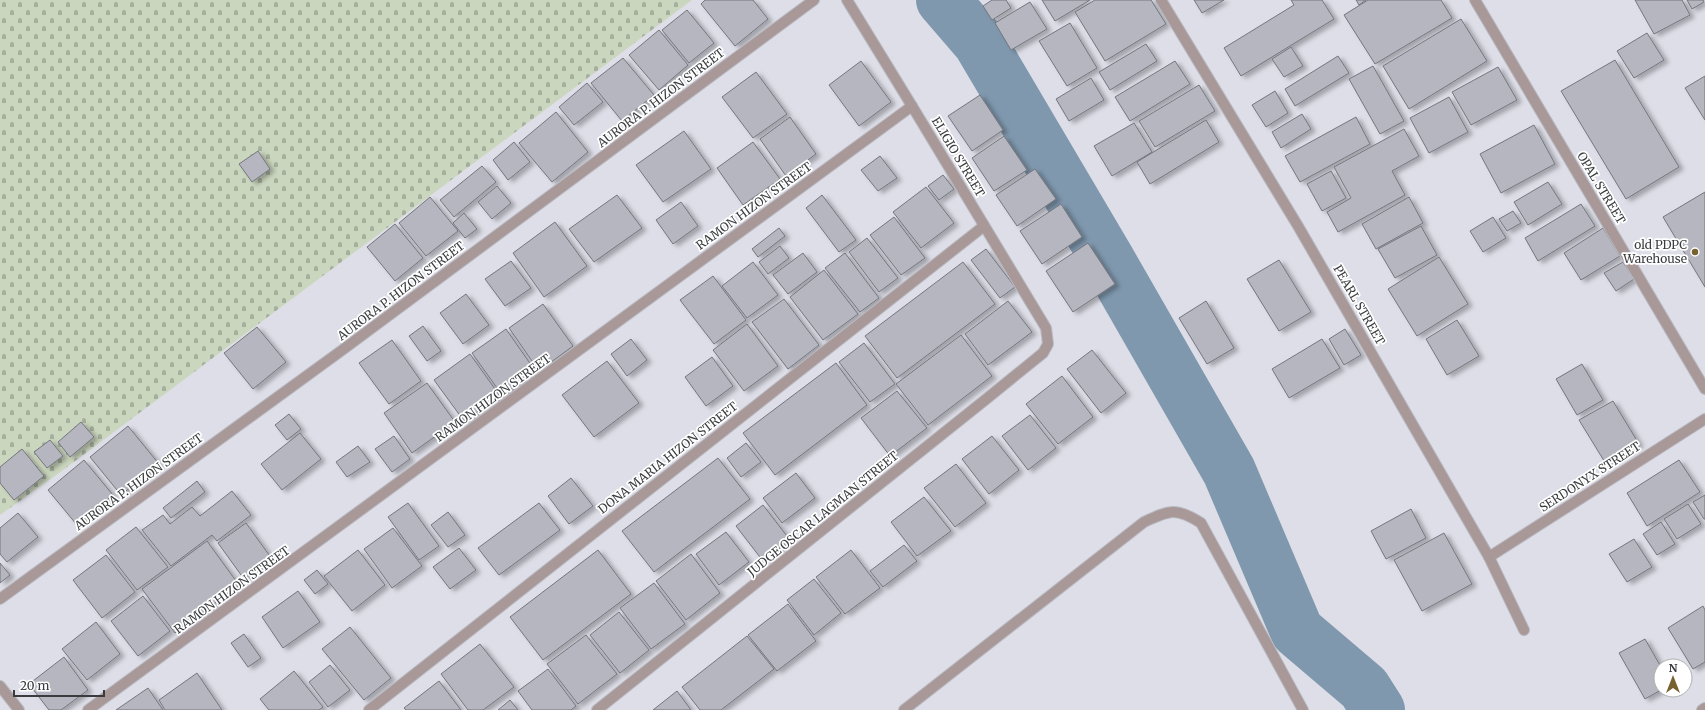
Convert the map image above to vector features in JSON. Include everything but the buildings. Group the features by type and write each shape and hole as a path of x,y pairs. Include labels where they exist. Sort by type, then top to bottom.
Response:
{"street":[{"name":"AURORA P. HIZON STREET","path":"0,599 345,348 814,0"},
{"name":"ELIGIO STREET","path":"847,0 1046,328"},
{"name":"PEARL STREET","path":"1161,0 1298,226 1489,557 1524,630"},
{"name":"OPAL STREET","path":"1475,0 1705,389"},
{"name":"RAMON HIZON STREET","path":"88,710 912,106"},
{"name":"DONA MARIA HIZON STREET","path":"369,710 984,226"},
{"name":"JUDGE OSCAR LAGMAN STREET","path":"597,710 684,642 1043,353 1048,344 1046,328"},
{"name":"SERDONYX STREET","path":"1489,557 1705,419"},
{"path":"904,710 1144,522 1166,512 1186,514 1201,523 1300,707 1290,710"},
{"path":"0,686 19,710"}],"green space":[{"path":"0,0 692,0 59,473 0,515"}],"waterway":[{"path":"943,0 980,43 1108,260 1229,471 1297,631 1364,688 1378,710"}],"place":[{"name":"old PDPC Warehouse","path":"1695,252"}]}
